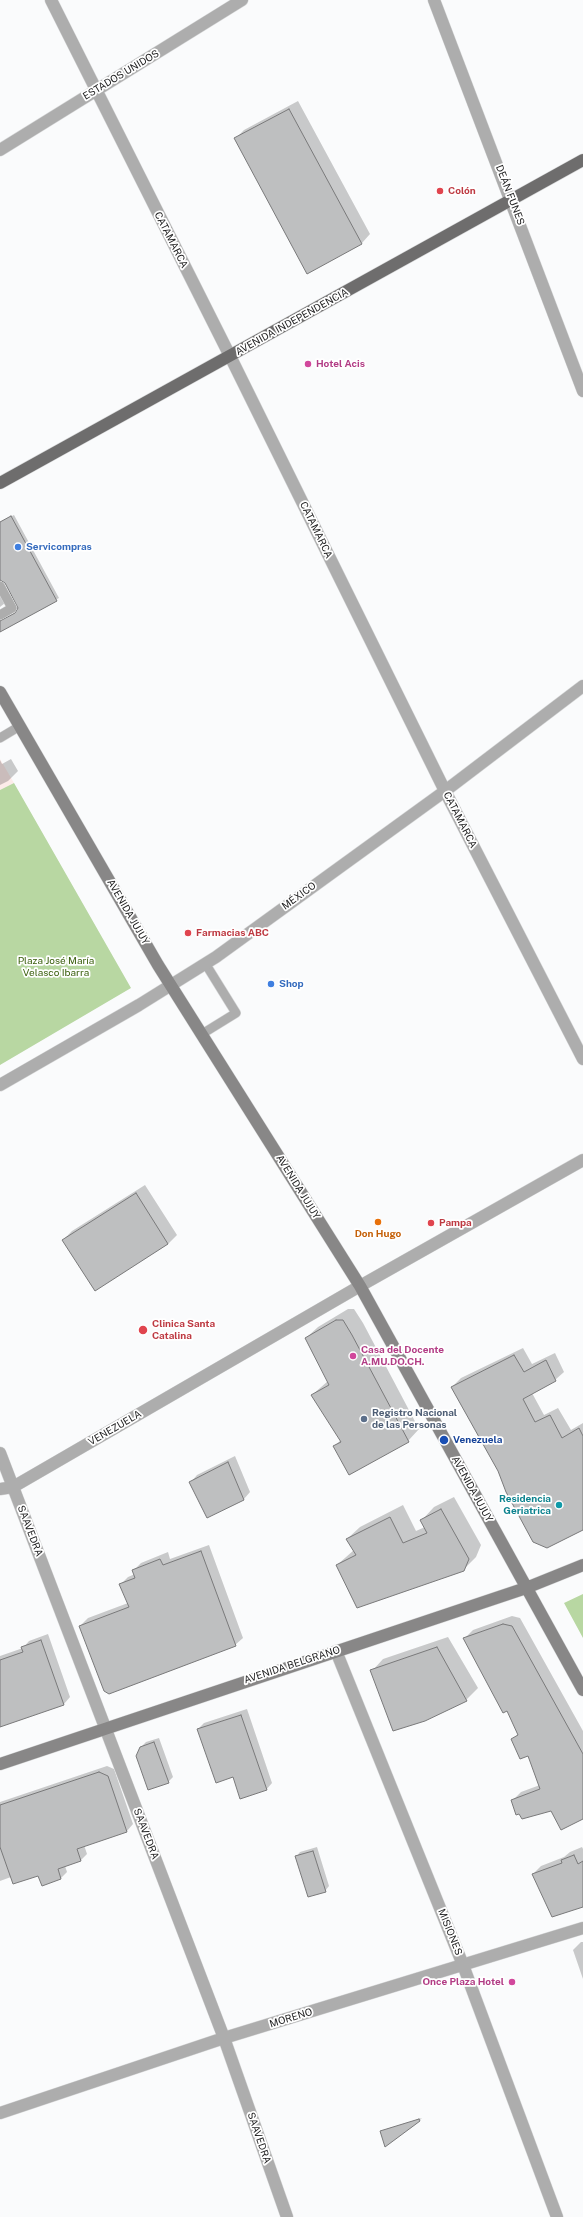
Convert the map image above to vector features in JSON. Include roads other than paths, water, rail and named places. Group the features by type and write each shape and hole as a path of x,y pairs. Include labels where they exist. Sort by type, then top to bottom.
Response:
{"main road":[{"name":"AVENIDA INDEPENDENCIA","path":"0,483 583,160"},
{"name":"AVENIDA JUJUY","path":"0,692 171,985 360,1286 583,1690"},
{"name":"AVENIDA BELGRANO","path":"0,1764 526,1588 583,1565"}],"street":[{"name":"CATAMARCA","path":"51,0 230,356 445,791 583,1059"},
{"name":"ESTADOS UNIDOS","path":"0,150 242,0"},
{"name":"DEÁN FUNES","path":"434,0 512,200 583,391"},
{"name":"MÉXICO","path":"0,1085 205,964 445,791 583,686"},
{"name":"VENEZUELA","path":"0,1490 13,1487 360,1286 583,1160"},
{"name":"SAAVEDRA","path":"0,1453 224,2038 286,2217"},
{"name":"MISIONES","path":"336,1651 463,1964 556,2217"},
{"name":"MORENO","path":"0,2113 224,2038 583,1928"}],"lane":[{"path":"0,586 12,608 0,615"},
{"path":"0,738 20,726"},
{"path":"202,1034 236,1013 205,964"}],"place":[{"name":"Colón","path":"440,191"},
{"name":"Hotel Acis","path":"308,364"},
{"name":"Servicompras","path":"18,547"},
{"name":"Farmacias ABC","path":"188,933"},
{"name":"Shop","path":"271,984"},
{"name":"Don Hugo","path":"378,1222"},
{"name":"Pampa","path":"431,1223"},
{"name":"Clinica Santa Catalina","path":"143,1330"},
{"name":"Casa del Docente A.MU.DO.CH.","path":"353,1356"},
{"name":"Registro Nacional de las Personas","path":"364,1419"},
{"name":"Venezuela","path":"444,1440"},
{"name":"Residencia Geriatrica","path":"559,1505"},
{"name":"Once Plaza Hotel","path":"512,1982"}],"park label":[{"name":"Plaza José María Velasco Ibarra","path":"56,966"}]}
